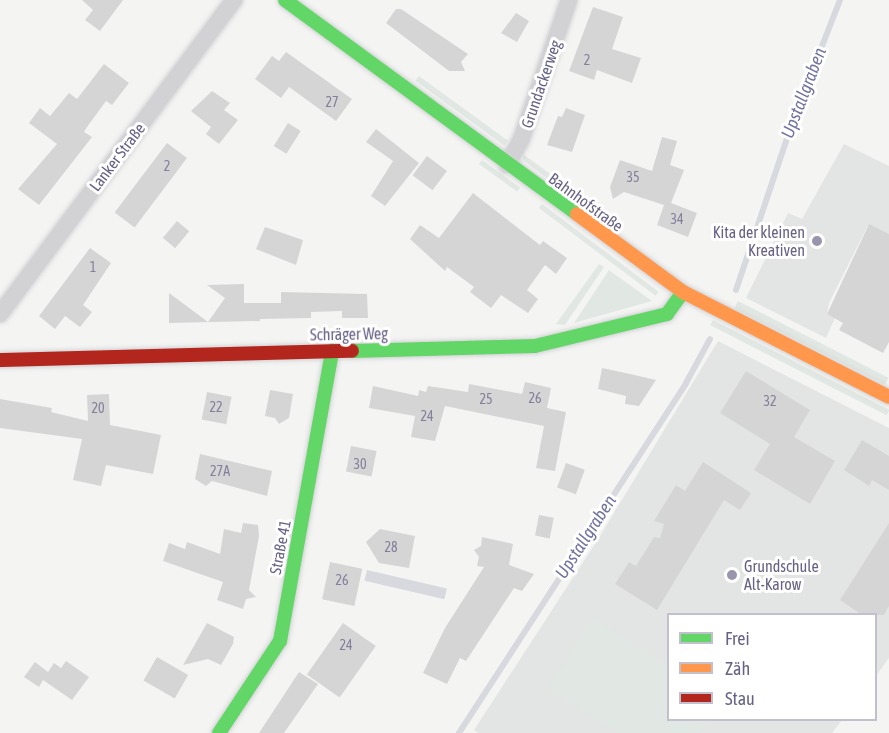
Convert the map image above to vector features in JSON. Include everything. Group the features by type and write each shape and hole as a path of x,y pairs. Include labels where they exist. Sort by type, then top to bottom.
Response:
{"street":[{"name":"Lanker Straße","path":"0,314 234,0"},
{"name":"Bahnhofstraße","path":"285,0 683,292 889,397"},
{"name":"Grundackerweg","path":"507,165 521,140 569,0"},
{"name":"Schräger Weg","path":"0,360 535,346 668,314 683,292"},
{"name":"Straße 41","path":"219,733 280,641 332,351"}],"shaded area":[{"path":"419,76 508,141 504,146 415,81"},
{"name":"Kita der kleinen Kreativen","path":"844,144 889,166 889,234 868,225 829,303 827,314 835,318 826,338 746,298 788,213 802,219"},
{"path":"523,154 620,225 615,229 523,160"},
{"path":"482,160 520,188 517,192 479,164"},
{"path":"542,204 659,292 656,296 539,208"},
{"path":"599,264 604,267 565,325 556,324"},
{"path":"609,270 652,301 574,323"},
{"path":"738,301 889,378 885,385 734,308"},
{"path":"713,320 889,410 887,415 710,325"},
{"name":"Grundschule Alt-Karow","path":"718,341 889,428 889,658 877,675 877,613 667,613 667,721 841,721 832,733 478,733 474,730 600,536"},
{"path":"367,570 447,588 444,599 365,581"},
{"path":"592,618 667,664 667,721 707,721 699,733 619,733 548,689"}],"building":[{"path":"82,0 123,0 100,31 85,20 93,10"},
{"path":"593,7 623,17 612,49 641,58 632,83 597,70 594,80 569,71"},
{"path":"396,9 401,9 468,54 461,62 465,71 449,71 386,23"},
{"path":"516,13 529,21 517,42 501,33"},
{"path":"286,52 352,99 336,121 289,87 281,98 255,79 272,56 279,61"},
{"path":"104,64 129,83 112,105 106,101 84,132 92,137 39,205 18,189 57,144 29,123 40,108 50,116 69,93 77,99"},
{"path":"212,91 230,103 224,110 238,120 219,144 206,134 211,127 191,111"},
{"path":"566,108 585,115 572,152 547,145 558,116 562,117"},
{"path":"288,123 301,131 286,154 274,146"},
{"path":"376,129 419,163 385,206 371,196 393,161 366,142"},
{"path":"662,137 677,141 670,165 684,170 671,203 697,213 688,237 657,225 664,205 624,192 613,199 610,187 620,160 652,171"},
{"path":"167,143 187,158 135,228 115,212"},
{"path":"427,156 447,171 433,190 413,175"},
{"path":"473,193 540,245 543,241 567,258 556,274 545,265 527,290 538,299 528,313 501,295 491,308 470,292 474,287 447,267 445,271 410,239 420,225 439,238"},
{"path":"177,221 189,231 175,248 163,238"},
{"path":"869,224 889,234 889,342 883,353 839,330 843,323 827,314"},
{"path":"265,227 303,240 296,265 256,249"},
{"path":"90,248 111,263 83,305 92,312 80,327 65,316 55,329 39,316"},
{"path":"244,284 244,303 281,303 281,292 367,294 368,318 342,318 342,311 311,312 311,318 260,319 260,321 169,323 169,293 208,322 225,298 207,285"},
{"path":"602,368 656,380 639,406 625,404 626,396 598,389"},
{"path":"746,371 810,410 794,437 835,461 810,504 754,470 770,444 720,413"},
{"path":"525,382 551,388 547,408 566,412 555,471 536,468 544,426 445,406 435,441 411,437 415,416 369,408 373,386 418,396 419,390 426,392 428,386 468,392 469,384 522,394"},
{"path":"270,390 293,394 289,418 279,424 275,418 265,416"},
{"path":"207,392 232,397 226,424 202,419"},
{"path":"109,394 110,425 161,435 153,474 106,465 101,486 73,480 82,439 0,428 0,399 52,408 51,412 88,421 87,395"},
{"path":"862,440 889,456 889,490 872,480 869,486 844,470"},
{"path":"351,446 377,451 372,476 346,472"},
{"path":"200,454 272,471 267,496 212,481 206,486 195,479"},
{"path":"703,462 751,493 740,510 724,500 657,610 615,584 629,562 636,566 654,537 660,538 664,524 654,521 676,485 685,491"},
{"path":"566,463 585,470 576,494 557,487"},
{"path":"539,515 554,518 550,538 535,536"},
{"path":"243,523 258,525 259,536 249,590 256,597 246,599 243,609 217,600 223,582 163,561 169,543 185,549 187,542 220,554 224,529 241,533"},
{"path":"889,523 889,606 884,615 859,613 840,600"},
{"path":"380,529 415,536 409,568 379,563 366,542"},
{"path":"482,537 513,544 509,565 534,574 522,591 514,588 466,661 460,658 447,684 423,673 445,628 484,567 477,566 479,557 474,550 481,546"},
{"path":"330,562 362,569 354,606 322,599"},
{"path":"207,623 234,637 233,644 221,665 208,659 183,665"},
{"path":"343,623 376,646 340,698 307,675"},
{"path":"157,657 188,675 175,698 143,680"},
{"path":"66,661 89,677 72,700 43,680 39,687 24,677 35,662 48,672 54,663 61,668"},
{"path":"299,672 318,684 284,733 259,733"}],"waterway":[{"name":"Upstallgraben","path":"736,290 794,118 840,0"},
{"name":"Upstallgraben","path":"459,733 686,383 710,339"}],"traffic: fast":[{"path":"285,0 577,214"},
{"path":"352,351 535,346 667,314 683,292"},
{"path":"219,733 280,641 332,351"}],"traffic: slow":[{"path":"577,214 683,292 889,397"}],"traffic: jam":[{"path":"0,360 352,351"}],"place":[{"name":"Kita der kleinen Kreativen","path":"817,241"},
{"name":"Grundschule Alt-Karow","path":"732,575"}]}
